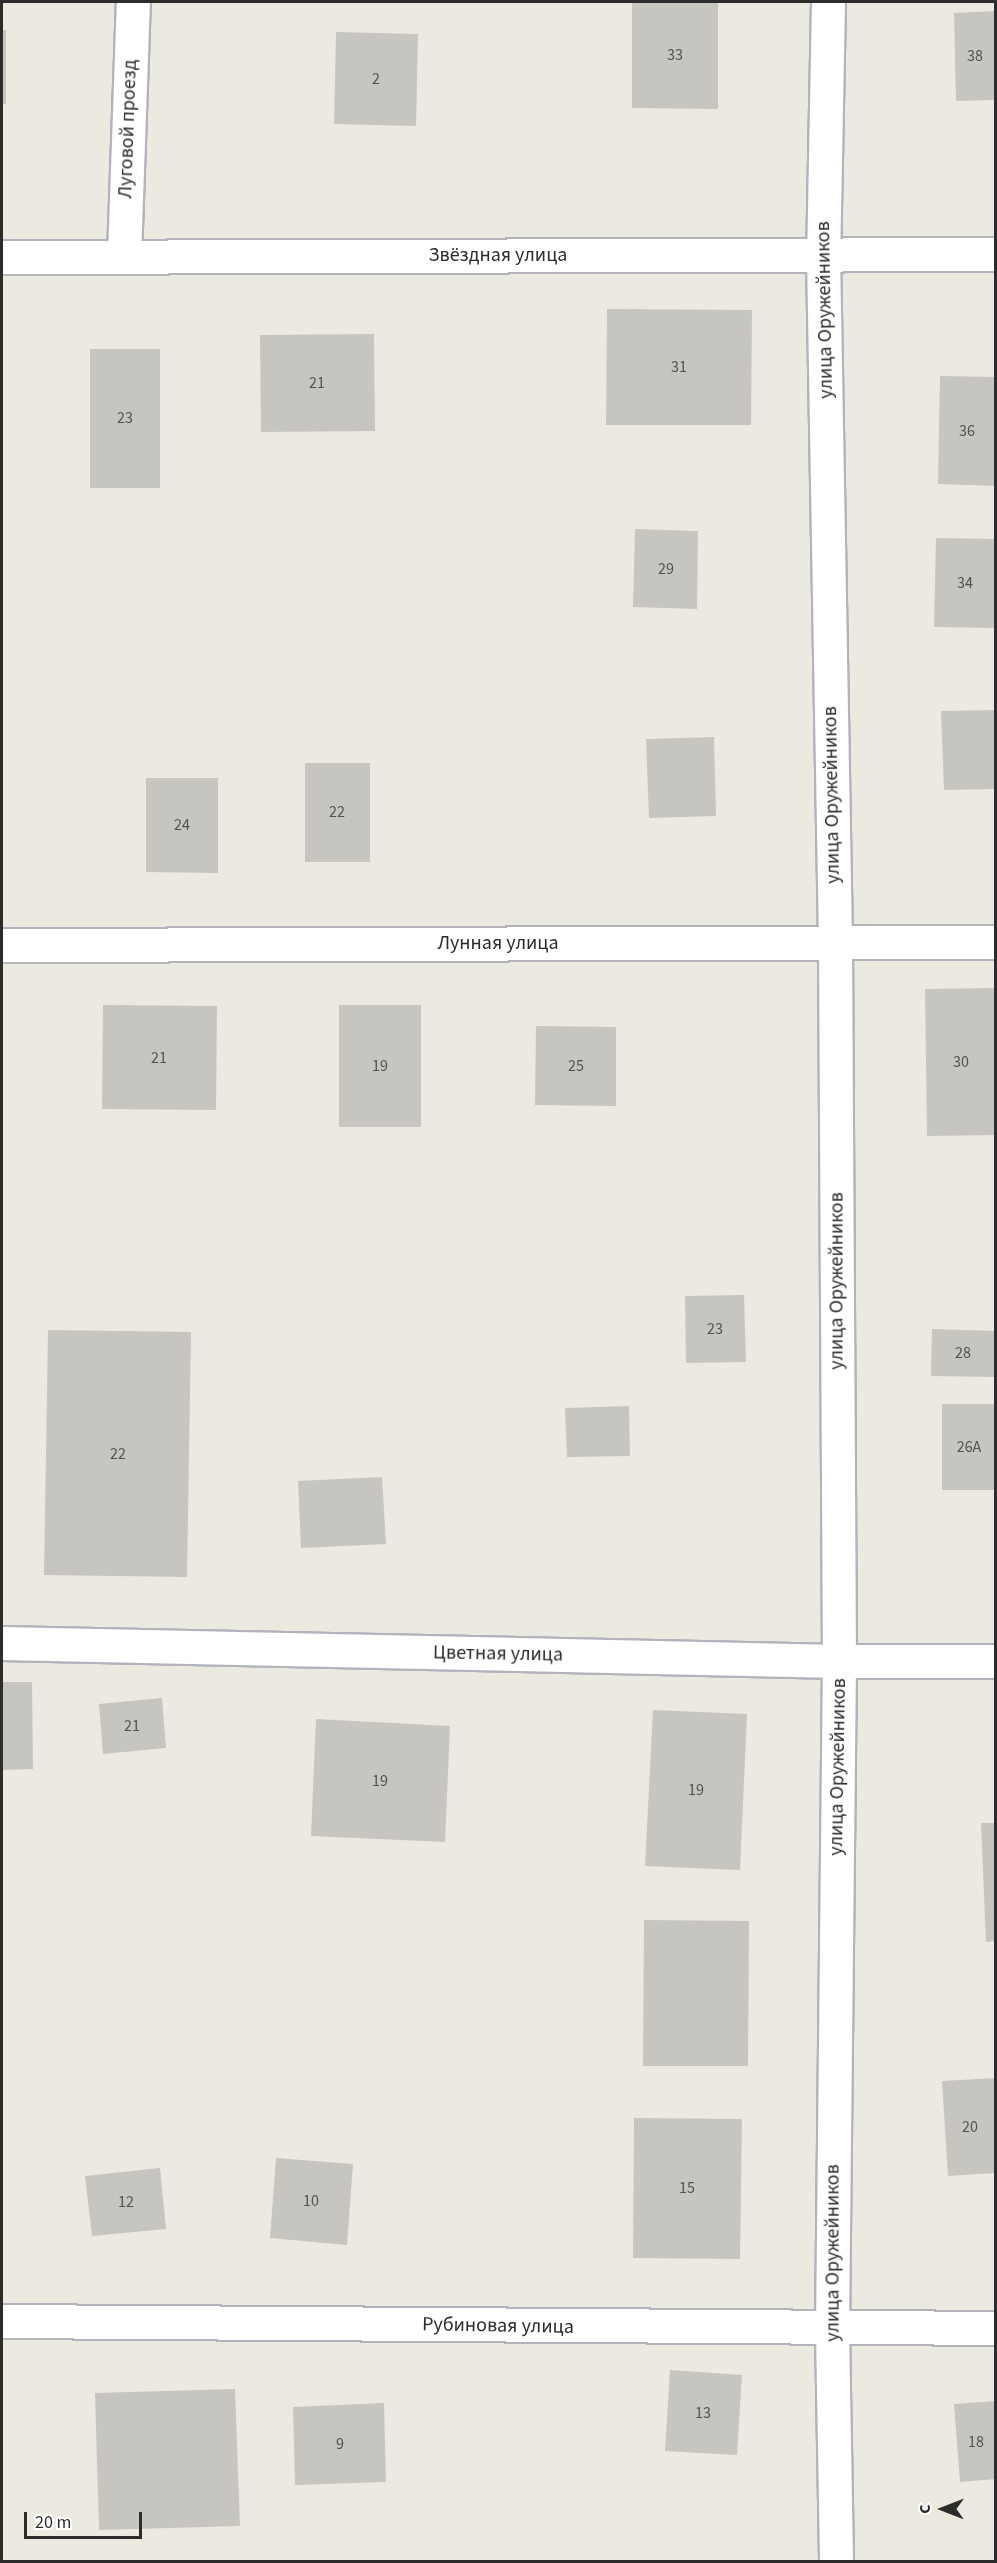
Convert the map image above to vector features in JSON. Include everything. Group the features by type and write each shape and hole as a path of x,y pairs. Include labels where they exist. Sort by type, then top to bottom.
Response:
{"street":[{"name":"Луговой проезд","path":"124,256 133,2"},
{"name":"улица Оружейников","path":"828,2 823,254 835,943 839,1661 832,2330 836,2562"},
{"name":"Звёздная улица","path":"2,257 996,254"},
{"name":"Лунная улица","path":"2,945 996,942"},
{"name":"Цветная улица","path":"2,1643 839,1661 996,1661"},
{"name":"Рубиновая улица","path":"2,2321 832,2330 996,2328"}],"building":[{"path":"632,2 718,2 718,109 632,108"},
{"path":"996,11 996,100 956,101 954,13"},
{"path":"2,30 6,30 6,104 2,104"},
{"path":"336,32 418,34 416,126 334,124"},
{"path":"607,309 752,310 751,425 606,425"},
{"path":"374,334 375,431 261,432 260,335"},
{"path":"90,349 160,349 160,488 90,488"},
{"path":"940,376 996,377 996,486 938,484"},
{"path":"635,529 698,531 697,609 633,607"},
{"path":"936,538 996,539 996,628 934,627"},
{"path":"996,710 996,789 944,790 941,711"},
{"path":"714,737 716,816 649,818 646,739"},
{"path":"305,763 370,763 370,862 305,862"},
{"path":"146,778 218,778 218,873 146,872"},
{"path":"996,988 996,1135 927,1136 925,989"},
{"path":"103,1005 217,1006 216,1110 102,1109"},
{"path":"339,1005 421,1005 421,1127 339,1127"},
{"path":"536,1026 616,1027 616,1106 535,1105"},
{"path":"744,1295 746,1362 686,1363 685,1296"},
{"path":"932,1329 996,1331 996,1377 931,1376"},
{"path":"48,1330 191,1332 187,1577 44,1575"},
{"path":"942,1404 996,1404 996,1490 942,1490"},
{"path":"629,1406 630,1456 567,1457 565,1408"},
{"path":"382,1477 386,1544 301,1548 298,1481"},
{"path":"2,1682 32,1682 33,1769 2,1770"},
{"path":"162,1698 166,1748 103,1754 99,1704"},
{"path":"653,1710 747,1714 740,1870 645,1866"},
{"path":"316,1719 450,1726 445,1842 311,1836"},
{"path":"981,1823 996,1823 996,1941 986,1942"},
{"path":"644,1920 749,1921 748,2066 643,2066"},
{"path":"996,2078 996,2173 948,2176 942,2081"},
{"path":"634,2118 742,2119 740,2259 633,2258"},
{"path":"276,2158 353,2164 347,2245 270,2238"},
{"path":"160,2168 166,2229 92,2236 85,2176"},
{"path":"670,2370 742,2375 737,2455 665,2451"},
{"path":"235,2389 240,2526 99,2530 95,2393"},
{"path":"996,2401 996,2479 960,2482 954,2404"},
{"path":"384,2403 386,2482 295,2485 293,2407"}]}
